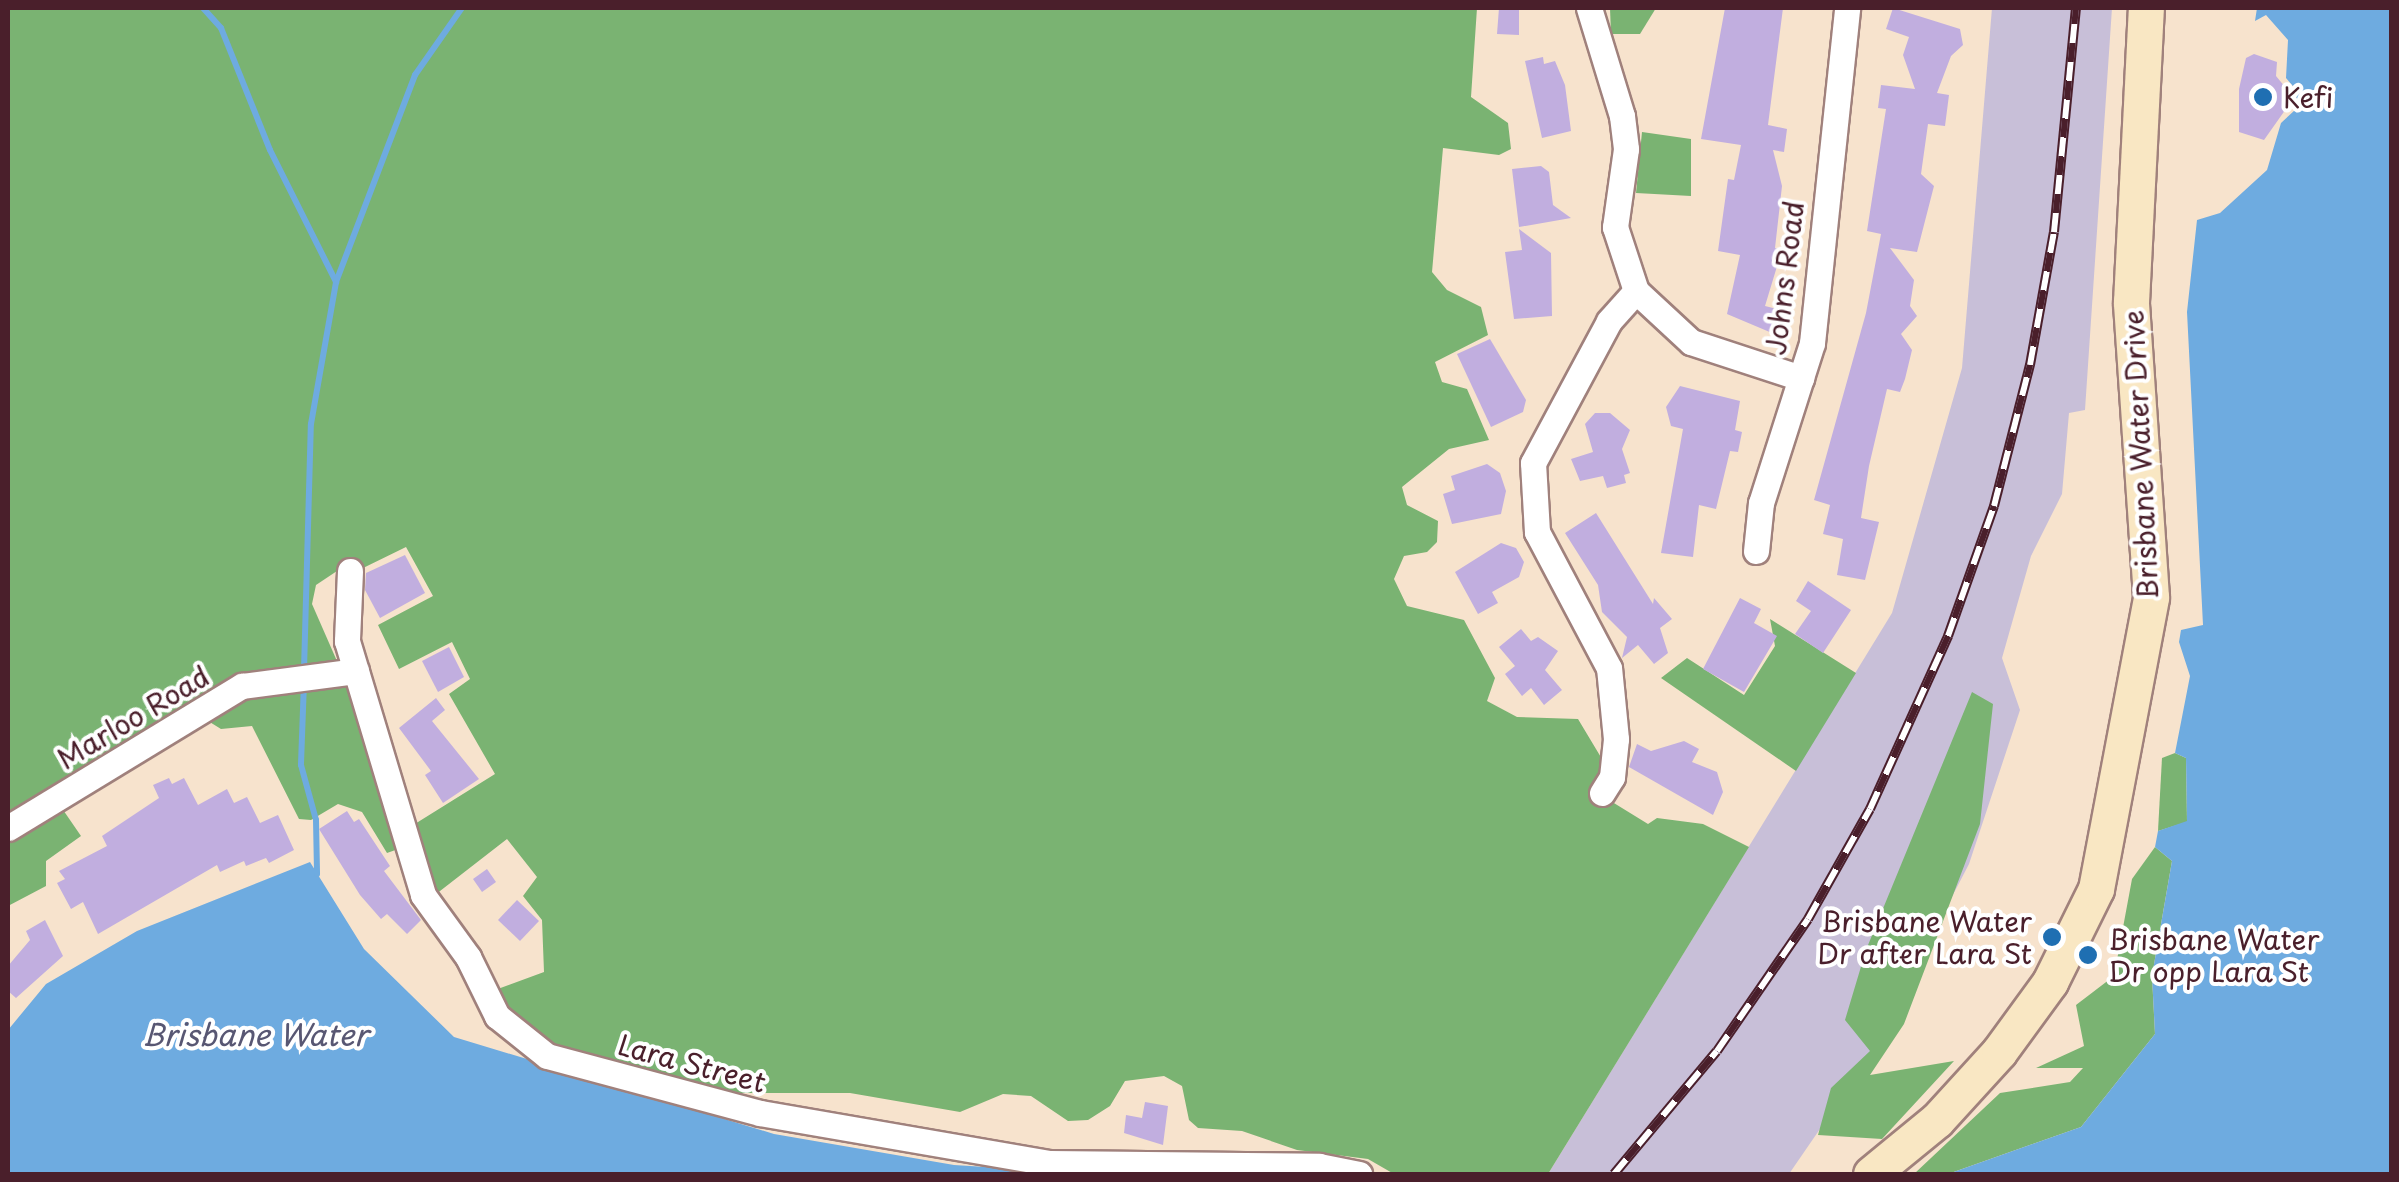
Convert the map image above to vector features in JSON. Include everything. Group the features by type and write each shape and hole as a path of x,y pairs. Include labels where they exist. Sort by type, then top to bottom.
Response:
{"main road":[{"name":"Brisbane Water Drive","path":"1871,1174 1936,1120 1999,1052 2050,982 2096,889 2151,597 2130,302 2146,8"}],"street":[{"path":"1589,8 1622,116 1626,148 1615,227 1636,292 1691,342 1801,378"},
{"name":"Johns Road","path":"1756,551 1761,503 1812,343 1846,8"},
{"path":"1602,793 1612,777 1616,738 1608,668 1537,532 1533,464 1609,321 1636,292"},
{"name":"Lara Street","path":"350,571 346,641 423,896 468,957 497,1016 547,1056 760,1112 1031,1161 1222,1169 1319,1166 1359,1174"},
{"name":"Marloo Road","path":"8,828 242,686 356,671"}],"shaded area":[{"path":"1992,8 2112,8 2085,410 2069,413 2062,494 2031,556 2002,658 2020,710 1969,864 1866,1062 1789,1174 1548,1174 1892,613 1962,368"}],"green space":[{"path":"8,8 1477,8 1471,97 1508,123 1511,149 1499,155 1443,148 1432,272 1447,290 1481,307 1488,335 1435,362 1442,382 1467,389 1489,440 1449,449 1402,487 1407,505 1438,521 1437,542 1427,552 1404,556 1394,579 1407,606 1464,620 1495,678 1487,701 1517,717 1578,719 1605,764 1609,800 1648,824 1657,818 1703,824 1749,847 1548,1174 1394,1174 1368,1159 1297,1150 1242,1131 1198,1128 1189,1120 1182,1086 1164,1076 1125,1081 1110,1106 1088,1120 1068,1121 1031,1096 1003,1094 960,1112 850,1093 740,1093 552,1048 505,1013 495,990 544,972 542,920 523,896 537,877 507,839 431,898 410,827 495,774 449,694 470,679 452,642 399,669 378,625 433,596 406,547 359,570 343,567 316,585 312,604 340,668 286,675 8,824"},
{"path":"1610,8 1656,8 1640,34 1611,34"},
{"path":"1642,132 1691,139 1691,196 1636,193"},
{"path":"1770,619 1856,673 1796,771 1661,678 1687,658 1744,695 1775,646"},
{"path":"349,678 401,848 387,853 362,812 338,804 311,820 299,819 252,726 221,729 200,716 244,689"},
{"path":"1972,692 1993,704 1980,824 1904,1024 1870,1075 1954,1061 1882,1139 1818,1135 1831,1088 1870,1051 1845,1020 1866,950"},
{"path":"2175,753 2186,758 2187,822 2158,831 2162,758"},
{"path":"59,804 81,836 46,861 46,886 8,906 8,835"},
{"path":"2155,847 2172,861 2152,976 2155,1034 2081,1127 1948,1174 1914,1174 2000,1093 2070,1082 2083,1068 2036,1068 2084,1046 2076,1005 2114,976 2132,879"}],"water":[{"path":"2257,8 2391,8 2391,1174 1948,1174 2081,1127 2155,1034 2152,976 2172,861 2155,847 2158,831 2187,821 2186,758 2175,753 2190,676 2179,642 2181,630 2203,625 2187,312 2197,220 2220,213 2267,170 2281,123 2295,110 2297,91 2286,78 2288,40 2266,15 2255,21"},
{"name":"Brisbane Water","path":"310,862 364,949 454,1037 774,1134 954,1165 1095,1174 8,1174 8,1030 46,984 137,931"}],"building":[{"path":"1499,8 1519,8 1519,35 1497,34"},
{"path":"1725,8 1783,8 1768,125 1787,129 1784,152 1773,150 1782,186 1775,248 1782,250 1765,306 1777,309 1772,333 1727,314 1740,255 1718,251 1728,179 1734,180 1741,145 1701,139"},
{"path":"1893,8 1960,29 1963,45 1951,56 1937,93 1949,95 1945,126 1928,124 1921,174 1934,186 1917,252 1890,248 1914,280 1910,306 1917,316 1901,334 1912,350 1905,379 1900,392 1887,389 1869,466 1861,518 1879,522 1865,580 1837,575 1843,539 1823,534 1830,505 1814,500 1866,313 1881,234 1867,231 1886,109 1878,108 1881,85 1915,89 1903,55 1909,37 1886,29"},
{"name":"Kefi","path":"2254,54 2277,62 2276,76 2290,93 2288,106 2264,140 2239,132 2239,89 2246,58"},
{"path":"1543,57 1544,64 1555,61 1565,85 1571,131 1542,138 1525,61"},
{"path":"1541,166 1549,172 1553,205 1571,218 1519,227 1512,169"},
{"path":"1519,229 1551,253 1552,316 1514,319 1505,252 1522,250"},
{"path":"1490,339 1526,400 1523,412 1491,427 1457,354"},
{"path":"1680,386 1740,401 1735,430 1742,432 1738,452 1730,451 1716,509 1699,505 1693,557 1661,553 1683,429 1671,426 1666,407"},
{"path":"1595,413 1610,413 1630,430 1622,449 1630,473 1624,475 1626,483 1607,488 1603,476 1580,481 1571,459 1593,452 1585,424"},
{"path":"1487,464 1500,473 1506,491 1501,514 1452,524 1443,494 1455,490 1451,476"},
{"path":"1596,513 1653,604 1654,598 1672,619 1660,628 1668,653 1654,664 1638,645 1622,658 1627,637 1602,612 1598,585 1565,533"},
{"path":"1501,543 1516,548 1524,562 1519,577 1492,592 1498,603 1478,614 1455,572"},
{"path":"405,555 425,593 380,618 365,590 366,573"},
{"path":"1808,581 1851,610 1823,653 1795,634 1811,611 1796,601"},
{"path":"1740,598 1761,609 1754,623 1777,636 1744,692 1703,669"},
{"path":"1521,629 1531,641 1538,637 1558,651 1545,670 1562,690 1544,705 1531,688 1522,696 1505,674 1515,666 1499,647"},
{"path":"449,647 464,677 438,692 422,661"},
{"path":"436,698 445,710 432,721 479,779 443,803 425,775 431,771 399,728"},
{"path":"1684,741 1699,749 1692,762 1717,772 1723,792 1713,815 1629,767 1637,744 1651,751"},
{"path":"169,778 172,784 184,778 198,805 227,789 234,803 247,797 260,823 278,815 294,850 269,863 266,858 246,866 244,861 220,872 217,865 98,934 83,902 71,909 57,883 65,879 59,871 107,846 102,836 159,798 153,785"},
{"path":"347,811 354,822 359,819 390,866 384,871 421,920 407,934 387,914 381,919 360,895 319,829"},
{"path":"487,869 496,882 482,892 473,879"},
{"path":"517,900 539,921 520,941 498,920"},
{"path":"45,920 63,956 16,998 8,991 8,966 30,940 26,931"},
{"path":"1145,1102 1168,1106 1163,1145 1124,1133 1126,1115 1142,1118"}],"waterway":[{"path":"203,8 221,28 270,150 336,282"},
{"path":"304,670 311,424 336,282 415,75 462,8"},
{"path":"304,682 301,765 316,820 317,874"}],"railway":[{"path":"1614,1174 1717,1051 1808,919 1870,809 1948,636 1994,506 2030,365 2054,232 2076,8"}],"place":[{"name":"Kefi","path":"2263,97"},
{"name":"Brisbane Water Dr after Lara St","path":"2052,937"},
{"name":"Brisbane Water Dr opp Lara St","path":"2088,955"}]}
